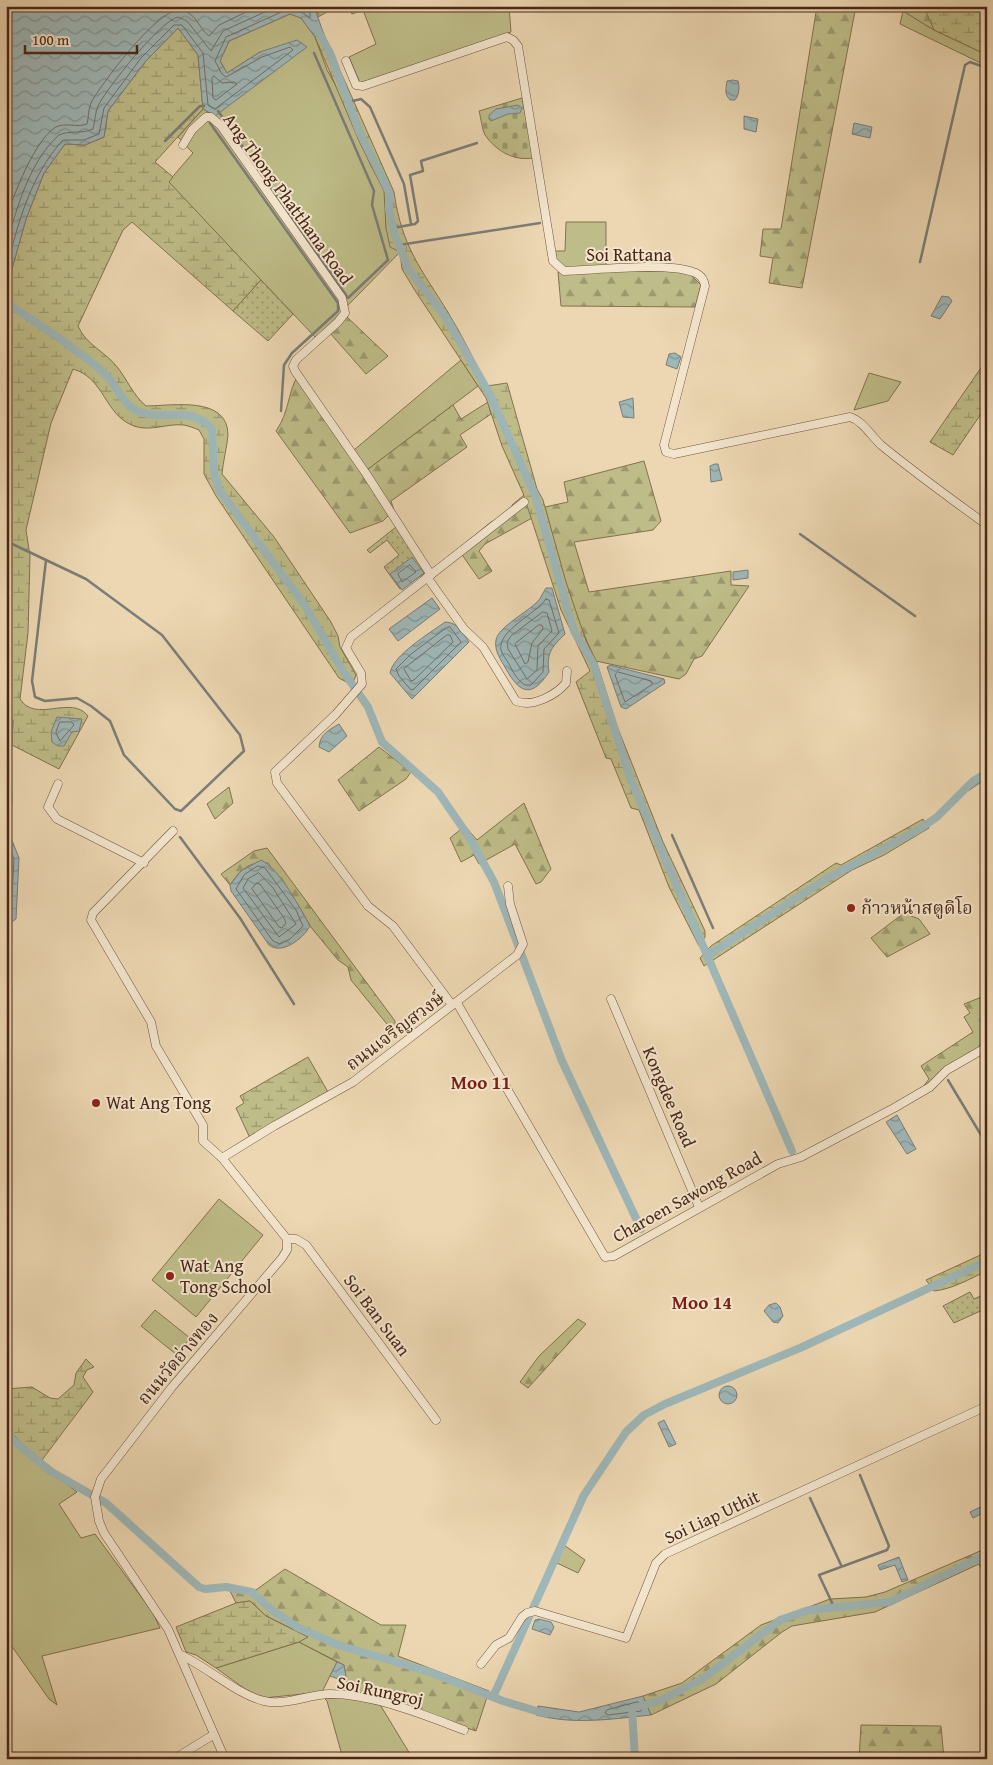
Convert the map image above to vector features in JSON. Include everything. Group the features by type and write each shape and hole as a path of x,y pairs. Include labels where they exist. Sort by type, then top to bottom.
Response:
{"street":[{"name":"Soi Rattana","path":"346,61 356,85 363,86 507,37 518,46 555,265 564,271 674,268 694,272 704,280 705,286 664,445 666,452 674,454 850,417 860,422 879,444 987,525"},
{"name":"Ang Thong Phatthana Road","path":"183,145 192,130 206,117 211,117 221,126 342,298 345,313 338,322 296,360 293,366 295,372 367,475 464,629 483,646 516,701 526,704 534,703 549,696 566,682 567,671"},
{"path":"455,1004 393,926 368,906 277,783 276,772 349,700 362,684 361,673 348,654 347,642 524,502"},
{"path":"58,784 48,807 57,820 144,863"},
{"path":"173,831 144,863 93,913 92,924 110,949 151,1022 156,1046 203,1125 203,1141 222,1158 287,1239"},
{"name":"ถนนเจริญสวงษ์","path":"222,1158 274,1126 353,1082 519,952 522,934 510,904 508,886"},
{"name":"Kongdee Road","path":"611,1000 699,1207"},
{"name":"Charoen Sawong Road","path":"455,1004 605,1257 614,1256 778,1164 801,1157 894,1108 930,1087 946,1070 987,1047"},
{"name":"Soi Ban Suan","path":"287,1239 296,1239 306,1245 436,1420"},
{"name":"ถนนวัดอ่างทอง","path":"225,1759 168,1629 143,1588 104,1533 96,1508 97,1487 101,1479 172,1388 282,1258 287,1250 287,1239"},
{"name":"Soi Liap Uthit","path":"481,1664 496,1645 509,1638 531,1612 626,1638 656,1563 665,1554 987,1406"},
{"name":"Soi Rungroj","path":"181,1655 200,1663 231,1685 266,1702 328,1694 344,1695 430,1717 464,1730"},
{"path":"174,1759 213,1735"},
{"path":"6,1751 12,1759"}],"green space":[{"path":"315,6 338,6 318,17"},
{"path":"347,6 373,6 352,14"},
{"path":"373,6 509,6 511,32 360,83 349,57 376,44 363,10"},
{"path":"817,6 856,6 802,288 769,283 773,258 760,256 763,229 781,229"},
{"path":"914,6 932,6 934,30 903,11"},
{"path":"918,6 987,6 987,55 934,30 926,12"},
{"path":"903,11 934,30 987,55 987,66 900,24"},
{"path":"290,14 301,18 315,37 327,70 341,95 371,166 385,191 386,228 400,252 316,338 168,182 193,153 178,137 203,109 215,116 260,52 227,73 220,61 229,41"},
{"path":"178,28 198,55 203,109 155,162 173,177 169,182 261,280 233,311 132,222 123,230 78,326 86,338 113,362 134,393 146,406 183,405 209,408 219,414 226,422 228,435 222,474 274,537 331,622 338,636 340,647 356,675 352,685 339,678 216,496 204,474 204,439 199,430 184,425 153,428 134,426 116,414 92,380 73,369 51,423 26,530 30,556 28,633 20,699 27,706 35,709 72,708 81,710 88,716 59,769 12,745 13,720 6,716 6,290 26,219 44,173 65,144 85,145 104,137 108,111 145,62"},
{"path":"323,32 394,192 402,228 414,257 454,323 487,386 507,383 537,489 543,500 566,582 586,641 597,663 617,726 663,842 705,931 705,937 699,946 669,887 639,810 631,808 611,759 606,758 576,682 590,671 561,610 523,493 502,446 486,398 402,269 400,252 390,247 386,228 384,191 359,141 315,37"},
{"path":"522,98 534,158 527,159 513,157 501,151 490,141 483,130 479,111"},
{"path":"566,222 606,222 606,266 563,268 558,265 555,251 565,251"},
{"path":"674,271 691,275 701,285 695,307 561,306 558,272"},
{"path":"261,280 293,314 268,341 233,311"},
{"path":"347,317 388,356 366,374 330,333"},
{"path":"987,359 987,405 953,455 930,442"},
{"path":"461,360 478,386 367,470 354,450"},
{"path":"299,373 367,470 453,405 461,419 488,402 491,414 460,435 467,447 391,501 394,510 383,521 350,533 276,431 281,424 292,388"},
{"path":"869,373 901,382 888,401 854,410"},
{"path":"644,461 661,521 653,530 574,542 589,592 731,571 731,585 749,586 702,656 694,659 686,674 679,679 596,661 573,604 545,507 568,502 564,482"},
{"path":"524,495 532,518 485,544 479,551 492,571 479,579 458,549 491,522 513,511 512,505"},
{"path":"396,527 427,572 400,589 384,567 399,555 387,540 370,553 367,550"},
{"path":"379,747 411,772 406,779 359,811 338,780"},
{"path":"229,787 233,803 215,819 207,804"},
{"path":"524,803 551,869 541,882 536,884 515,844 479,864 474,855 461,862 450,838 465,826 477,840"},
{"path":"923,819 929,828 884,855 852,870 704,966 700,958 711,946 836,863 841,865"},
{"path":"267,848 395,1021 395,1029 391,1029 351,980 348,967 338,960 310,926 300,908 268,863 250,865 237,875 230,885 221,874 254,851"},
{"path":"904,913 919,919 930,934 887,957 871,938"},
{"path":"987,995 987,1045 923,1087 929,1079 921,1066 973,1032 964,1017 970,1013 964,1004"},
{"path":"308,1057 328,1092 250,1138 236,1108 244,1103 240,1096"},
{"path":"219,1199 263,1235 196,1317 152,1280"},
{"path":"987,1252 987,1271 948,1288 934,1291 926,1280"},
{"path":"970,1292 974,1299 987,1293 987,1308 954,1323 943,1306"},
{"path":"155,1310 190,1338 177,1355 141,1326"},
{"path":"578,1319 586,1324 528,1388 520,1382 539,1356"},
{"path":"86,1359 94,1367 87,1370 83,1377 93,1392 42,1460 57,1472 56,1475 18,1445 20,1441 6,1429 6,1389 32,1387 50,1398 58,1399 74,1385 76,1373"},
{"path":"6,1438 77,1492 59,1504 81,1538 95,1534 153,1613 160,1628 42,1656 57,1705 49,1699 6,1638"},
{"path":"564,1545 585,1560 578,1573 557,1563"},
{"path":"987,1548 987,1615 985,1576 979,1564 875,1612 792,1626 716,1684 651,1715 643,1696 682,1683 761,1625 830,1599 866,1597 885,1592"},
{"path":"285,1569 381,1625 406,1625 398,1656 489,1691 476,1731 347,1688 344,1665 299,1642 307,1636 266,1616 250,1601 236,1603 228,1587 256,1590"},
{"path":"250,1601 266,1616 308,1637 299,1642 216,1668 196,1655 186,1652 176,1627 236,1603"},
{"path":"299,1642 337,1662 322,1692 264,1698 245,1689 216,1668"},
{"path":"324,1698 376,1698 413,1759 343,1759 327,1701"},
{"path":"861,1725 941,1726 944,1759 859,1759"}],"water":[{"path":"10,6 314,6 323,32 315,37 301,18 290,14 229,41 220,61 227,73 260,52 297,40 307,47 215,116 203,109 198,55 178,28 145,62 108,111 104,137 85,145 65,144 44,173 26,219 6,290 6,11"},
{"path":"727,81 738,81 739,91 735,100 730,100 726,93"},
{"path":"518,105 522,108 520,113 508,114 491,121 489,119 489,115 496,109"},
{"path":"744,116 758,119 756,132 744,129"},
{"path":"854,123 872,127 870,138 852,134"},
{"path":"942,296 949,297 952,301 940,319 931,316"},
{"path":"675,353 681,357 677,369 666,365 669,354"},
{"path":"633,398 634,418 623,417 619,402"},
{"path":"718,464 722,480 711,482 710,466"},
{"path":"412,557 424,573 402,590 390,574"},
{"path":"748,570 748,578 733,580 733,572"},
{"path":"546,588 552,588 565,634 549,655 549,672 537,686 526,690 516,684 500,659 496,640 502,630 538,601"},
{"path":"432,598 440,609 398,641 389,629"},
{"path":"445,622 456,626 469,642 412,699 390,673 393,666 413,645"},
{"path":"610,665 664,679 665,683 626,709 621,707 607,667"},
{"path":"6,716 13,720 12,802 8,830 19,858 16,919 7,925 12,992 8,1014 6,1014"},
{"path":"57,717 82,719 79,731 72,732 64,746 58,746 52,742 51,732"},
{"path":"339,724 347,736 329,752 319,747 323,736"},
{"path":"987,768 987,778 968,791 964,785"},
{"path":"261,860 282,880 310,926 302,936 286,947 274,948 269,945 231,891 230,885 241,871"},
{"path":"897,1115 916,1149 907,1154 886,1122"},
{"path":"776,1303 780,1307 783,1316 778,1323 773,1322 764,1311 769,1305"},
{"path":"728,1386 734,1389 737,1395 734,1401 728,1404 722,1401 719,1395 722,1389"},
{"path":"664,1420 676,1444 669,1447 658,1423"},
{"path":"6,1429 20,1441 18,1445 6,1439"},
{"path":"987,1504 987,1511 973,1518 970,1512"},
{"path":"899,1557 908,1580 902,1582 895,1565 880,1570 878,1565"},
{"path":"535,1620 551,1622 554,1627 550,1635 532,1629"},
{"path":"337,1662 344,1665 347,1682 330,1676"},
{"path":"643,1696 651,1715 565,1720 536,1715 538,1706 579,1712"}],"waterway":[{"path":"315,26 330,53 359,131 389,192 389,209 394,233 408,268 447,319 489,393 535,495 574,631 594,665 631,780 792,1151"},
{"path":"218,111 348,298 388,260 372,205 374,191 314,53"},
{"path":"920,262 965,65 970,62 987,68"},
{"path":"348,102 361,99 370,107 404,184 411,224"},
{"path":"165,141 200,106 204,106"},
{"path":"210,123 338,303 338,311 292,353 284,365 281,411"},
{"path":"393,228 415,224 418,221 410,175 423,171 421,161 477,143"},
{"path":"399,245 540,223"},
{"path":"6,302 69,345 105,374 132,408 146,414 194,417 212,429 214,472 219,490 304,604 343,671 368,707 382,742 438,792 469,837 494,882 562,1061 641,1229"},
{"path":"800,534 915,616"},
{"path":"6,541 86,579 162,635 240,735 244,751 181,811 175,809 124,755 110,721 91,706 77,698 45,701 35,697 32,681 46,560"},
{"path":"708,955 826,879 918,830 937,817 973,781 987,773"},
{"path":"672,835 713,928"},
{"path":"180,837 240,918 294,1004"},
{"path":"948,1080 987,1145"},
{"path":"493,1697 584,1495 626,1432 644,1415 665,1404 800,1348 987,1261"},
{"path":"6,1434 50,1471 106,1503 199,1587 205,1589 226,1587 252,1592 273,1611 297,1627 338,1645 430,1672 503,1701 546,1714"},
{"path":"834,1607 819,1575 887,1550 889,1546 860,1475"},
{"path":"810,1498 841,1565"},
{"path":"638,1707 659,1701 701,1680 780,1620 809,1610 890,1602 987,1554"},
{"path":"632,1709 635,1759"},
{"path":"382,1759 389,1754 392,1759"}],"place":[{"name":"ก้าวหน้าสตูดิโอ","path":"851,908"},
{"name":"Wat Ang Tong","path":"96,1103"},
{"name":"Wat Ang Tong School","path":"170,1276"}],"district":[{"name":"Moo 11","path":"481,1082"},
{"name":"Moo 14","path":"702,1302"}]}
